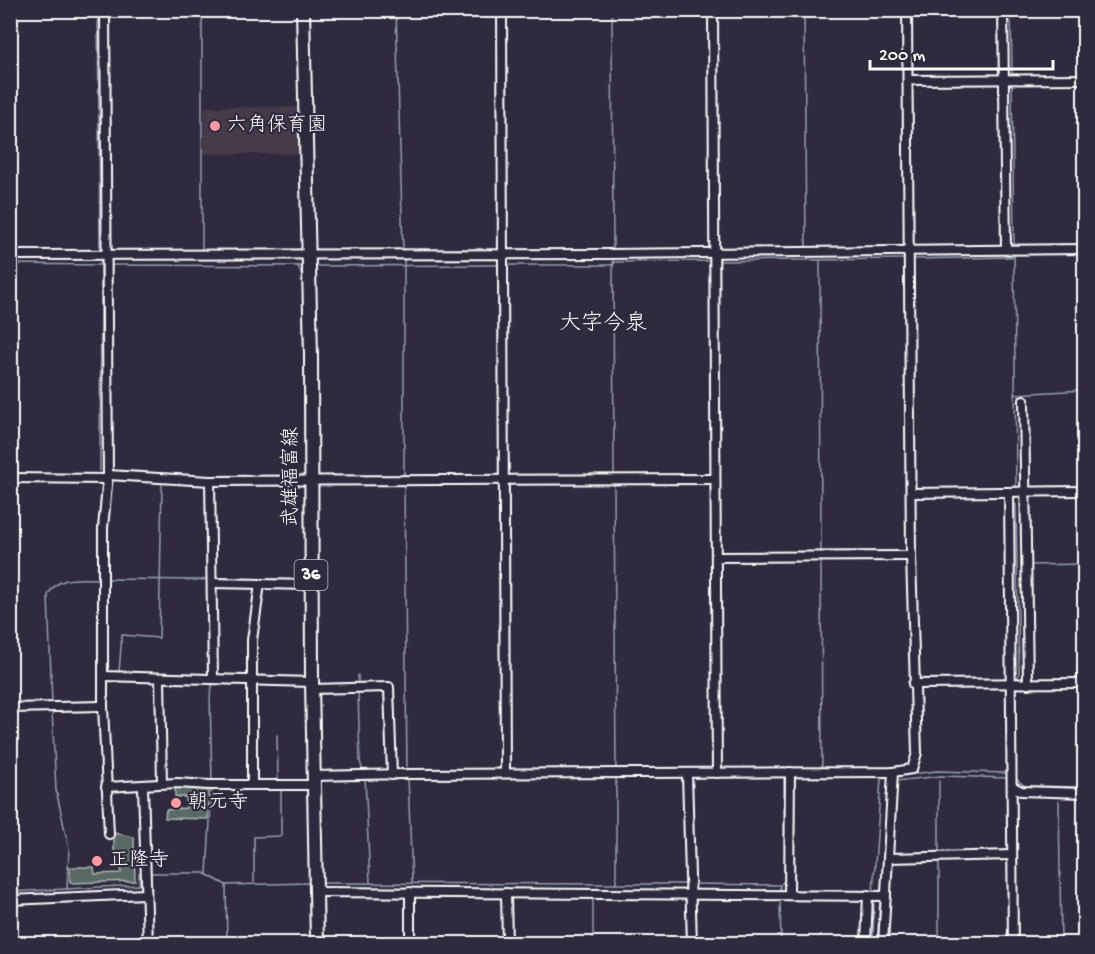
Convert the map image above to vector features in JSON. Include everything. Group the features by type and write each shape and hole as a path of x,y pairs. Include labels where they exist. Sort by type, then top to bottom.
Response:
{"main road":[{"name":"武雄福富線","path":"303,10 308,262 307,480 317,944"}],"street":[{"path":"105,10 104,259 108,477 103,579 103,706 109,834"},
{"path":"502,10 505,773"},
{"path":"713,10 717,773"},
{"path":"106,787 162,783 252,785 365,775 407,774 893,773 908,771 915,764 907,10"},
{"path":"1003,10 1006,249"},
{"path":"908,80 1084,79"},
{"path":"10,255 104,259 202,255 308,262 404,255 504,262 607,254 715,259 801,252 909,256 1006,249 1084,249"},
{"path":"1013,944 1011,771 1017,492 1024,400"},
{"path":"10,478 108,477 210,481 716,478"},
{"path":"210,481 215,678"},
{"path":"912,493 1084,491"},
{"path":"1017,492 1026,564 1028,684"},
{"path":"716,557 911,556"},
{"path":"214,581 311,585"},
{"path":"252,785 252,640 260,584"},
{"path":"104,676 215,678 312,685 389,687 392,775"},
{"path":"160,678 162,783"},
{"path":"913,684 1084,683"},
{"path":"10,708 103,706"},
{"path":"788,894 790,772"},
{"path":"883,944 884,896 889,858 893,773"},
{"path":"687,774 692,944"},
{"path":"1011,783 1021,791 1084,793"},
{"path":"143,786 148,944"},
{"path":"889,858 1012,855"},
{"path":"316,886 413,892 506,893 691,887 773,895 884,896"},
{"path":"410,944 413,892"},
{"path":"506,893 507,944"},
{"path":"10,900 146,894"},
{"path":"866,944 870,895"}],"shaded area":[{"path":"204,107 300,107 301,154 204,154"}],"green space":[{"path":"175,787 209,790 208,819 165,818 166,810 186,808 186,797 175,797"},
{"path":"114,833 134,837 135,881 70,883 70,867 94,867 95,874 121,873 121,856 114,853"}],"waterway":[{"path":"98,10 100,253"},
{"path":"202,10 202,253"},
{"path":"396,10 403,252"},
{"path":"612,10 613,250"},
{"path":"804,10 806,250"},
{"path":"1011,10 1012,75"},
{"path":"1012,82 1014,245"},
{"path":"1014,252 1016,490"},
{"path":"100,471 101,257"},
{"path":"404,257 404,477"},
{"path":"613,257 613,265 615,262 710,261"},
{"path":"913,259 1014,257"},
{"path":"718,261 905,259"},
{"path":"820,261 821,554"},
{"path":"10,264 103,265"},
{"path":"111,265 304,266"},
{"path":"315,266 499,265"},
{"path":"507,265 613,265 614,475"},
{"path":"298,266 303,279 305,477"},
{"path":"1016,394 1084,390"},
{"path":"1079,392 1084,440"},
{"path":"404,482 407,771"},
{"path":"614,483 616,769"},
{"path":"214,578 305,580 305,484"},
{"path":"119,672 122,635 159,638 162,485"},
{"path":"1016,504 1019,674 1016,681"},
{"path":"821,558 822,768"},
{"path":"1028,565 1084,564"},
{"path":"106,579 202,580 209,578"},
{"path":"52,703 48,595 57,584 63,581 98,579"},
{"path":"216,585 217,667"},
{"path":"358,675 358,686"},
{"path":"212,783 210,696 213,683"},
{"path":"1015,773 1016,686"},
{"path":"358,691 360,761 363,772"},
{"path":"52,711 56,790 69,849 67,889"},
{"path":"277,735 278,781"},
{"path":"895,776 937,771 1007,773"},
{"path":"408,776 412,883"},
{"path":"873,892 881,779 890,776"},
{"path":"896,781 941,776 1008,778"},
{"path":"365,777 370,882"},
{"path":"616,777 616,884 688,884"},
{"path":"781,884 785,880 784,778"},
{"path":"1015,778 1025,786 1084,787"},
{"path":"939,781 939,852"},
{"path":"881,892 889,783"},
{"path":"207,874 212,787"},
{"path":"254,882 254,837 281,836 281,790"},
{"path":"1059,801 1061,944"},
{"path":"939,860 939,944"},
{"path":"10,892 139,885 139,873 142,873"},
{"path":"149,873 204,873 226,885 310,883"},
{"path":"320,883 616,884"},
{"path":"693,884 780,885 780,892"},
{"path":"226,885 227,944"},
{"path":"593,898 593,944"},
{"path":"780,899 781,944"},
{"path":"873,944 874,900"},
{"path":"877,944 880,900"}],"place":[{"name":"六角保育園","path":"215,126"},
{"name":"朝元寺","path":"176,803"},
{"name":"正隆寺","path":"97,861"}],"district":[{"name":"大字今泉","path":"603,325"}]}
